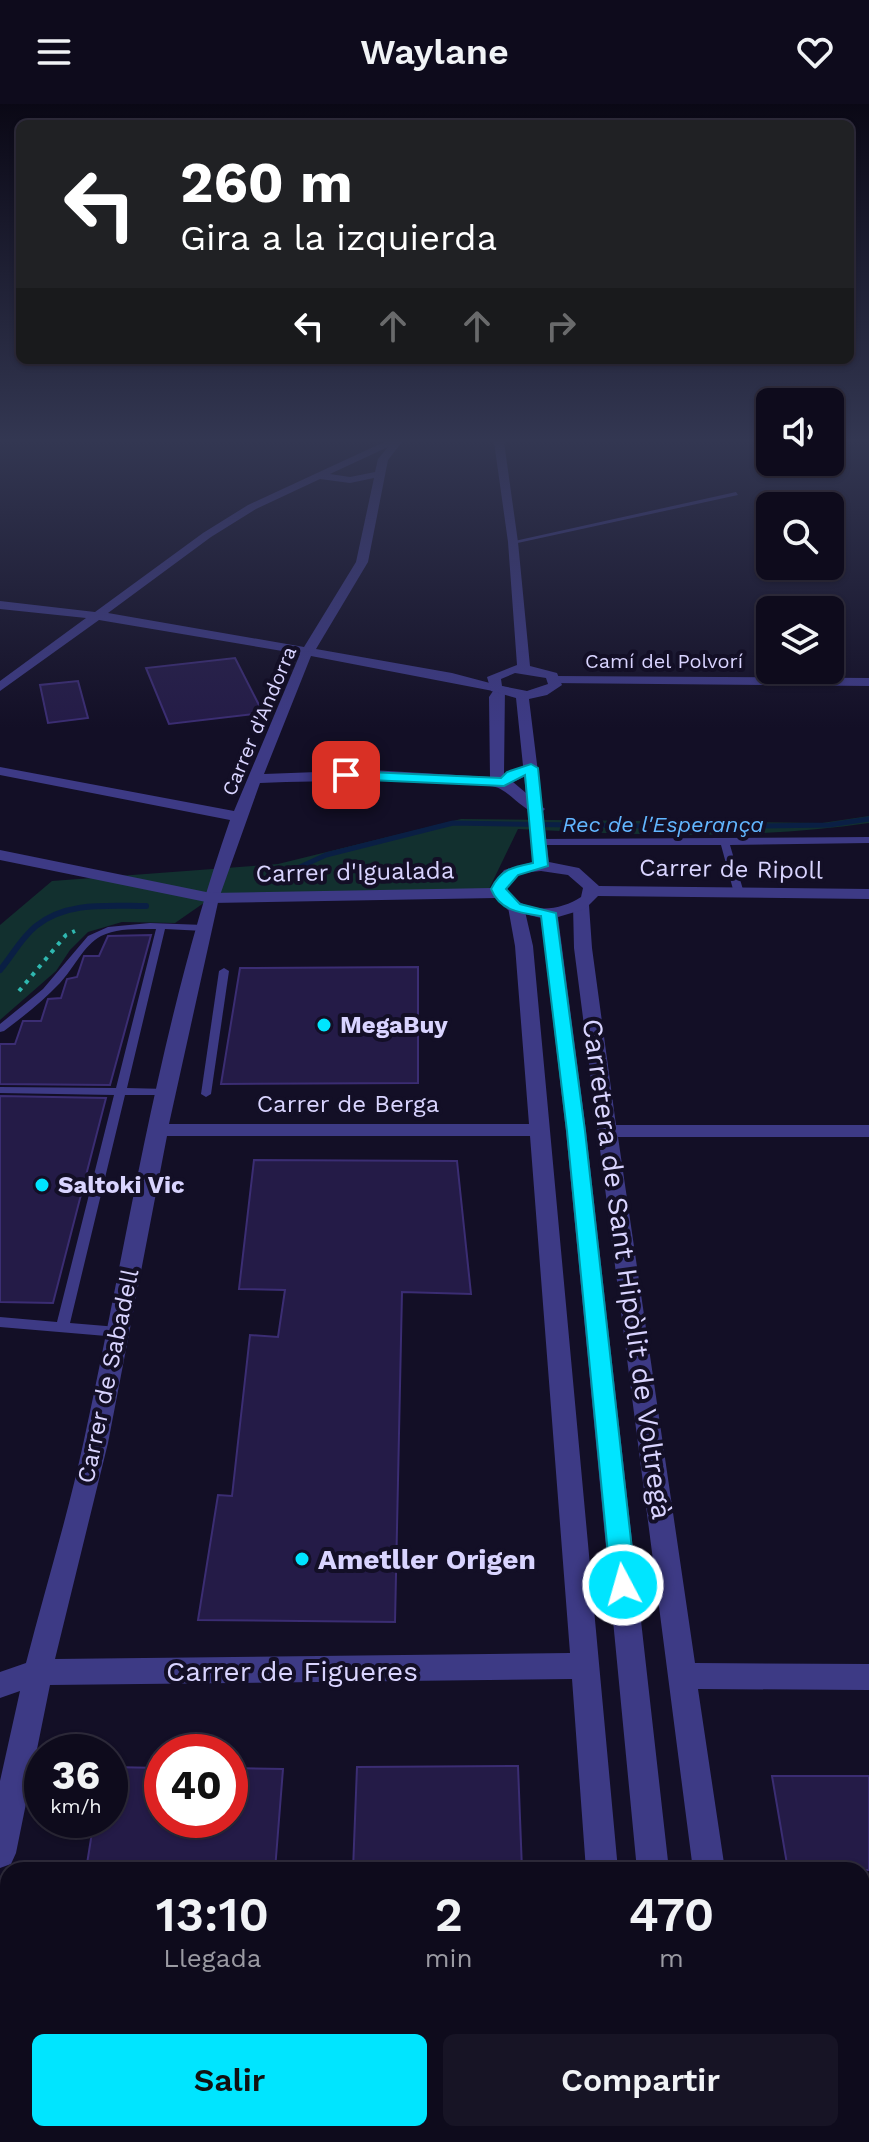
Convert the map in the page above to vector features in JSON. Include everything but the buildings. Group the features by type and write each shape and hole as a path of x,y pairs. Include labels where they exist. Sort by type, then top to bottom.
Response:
{"street":[{"path":"0,687 204,537"},
{"name":"Carrer d'Andorra","path":"211,898 239,817 309,652 362,562 367,537"},
{"path":"512,537 524,669"},
{"path":"0,605 94,616 309,652 497,685 522,695 544,693 555,685 556,680 545,672 524,669 503,672 497,685 496,697 501,782 538,825"},
{"name":"Camí del Polvorí","path":"556,680 869,682"},
{"path":"522,695 541,866"},
{"path":"255,779 371,774 501,782 531,768"},
{"path":"0,771 239,817"},
{"name":"Carrer d'Igualada","path":"0,855 211,898 508,900 549,913"},
{"path":"586,898 580,875 541,866 508,874 501,881 524,946 537,1130 601,1862"},
{"name":"Carrer de Ripoll","path":"549,913 586,898 739,893 869,894"},
{"name":"Carrer de Sabadell","path":"0,1853 38,1672 96,1443 158,1130 211,898"},
{"name":"Carretera de Sant Hipòlit de Voltregà","path":"586,898 583,948 708,1862"},
{"name":"Carretera de Sant Hipòlit de Voltregà","path":"549,913 578,1147 652,1862"},
{"name":"Carrer de Berga","path":"158,1130 537,1130"},
{"path":"607,1131 869,1131"},
{"name":"Carrer de Figueres","path":"0,1685 38,1672 586,1666"},
{"path":"684,1676 869,1677"}],"lane":[{"path":"513,542 536,537"},
{"path":"538,825 725,842 869,840"},
{"path":"725,842 739,893"},
{"path":"0,1029 41,998 65,972 80,948 99,933 115,928 204,928"},
{"path":"62,1328 161,928"},
{"path":"206,1094 224,971"},
{"path":"0,1090 167,1092"},
{"path":"0,1322 118,1332"}],"green space":[{"path":"869,816 869,823 738,834 518,829 489,889 211,898 175,923 122,922 88,932 70,950 56,971 0,1020 0,925 52,881 278,864 461,819 822,823"}],"waterway":[{"name":"Rec de l'Esperança","path":"291,871 326,855 453,823 703,827 829,825 869,819"},
{"name":"Rec de l'Esperança","path":"274,879 295,869"},
{"name":"Rec de l'Esperança","path":"0,970 36,926 61,912 103,906 146,906"}],"place":[{"name":"MegaBuy","path":"324,1025"},
{"name":"Saltoki Vic","path":"42,1185"},
{"name":"Ametller Origen","path":"302,1559"}],"route":[{"path":"346,775 504,782 511,775 531,768 541,866 513,871 501,881 499,893 516,907 549,913 576,1131 623,1585"}]}
